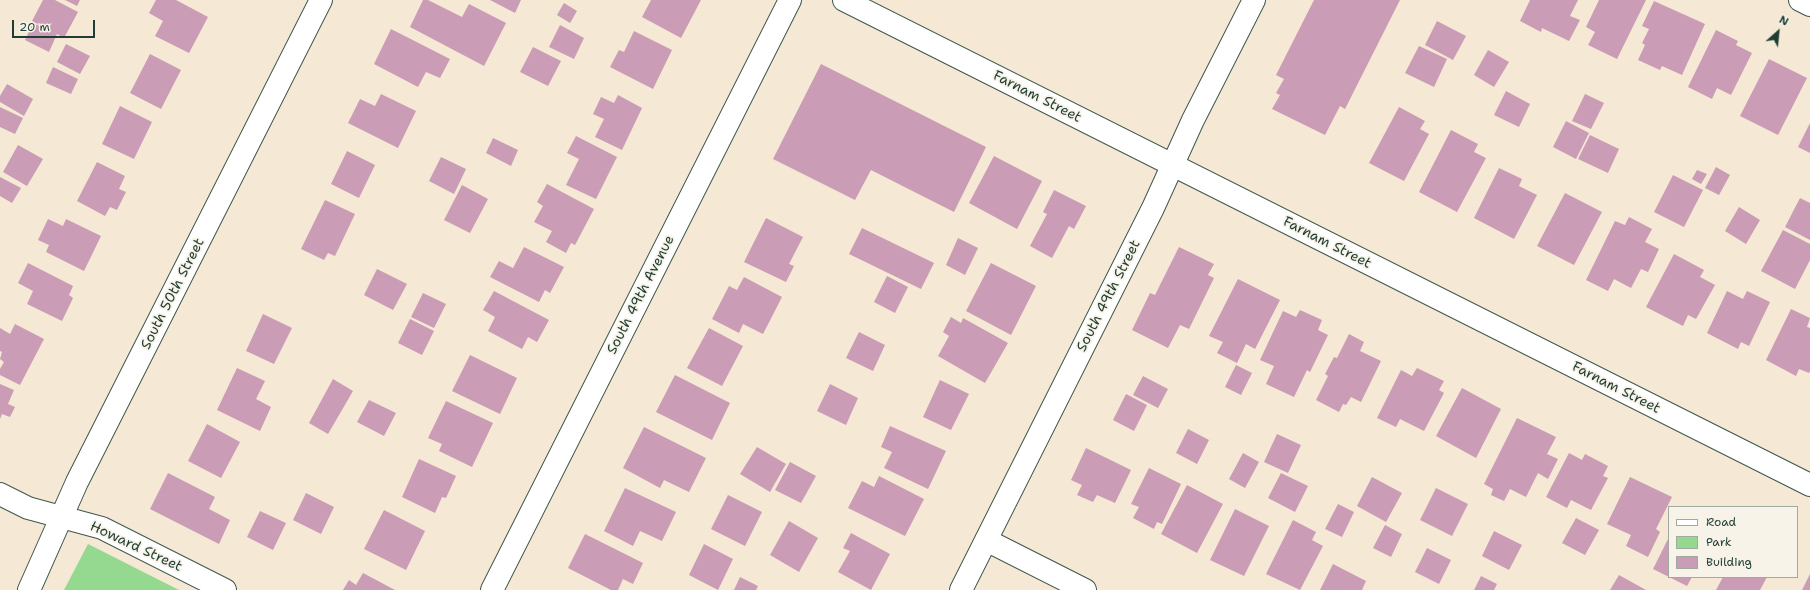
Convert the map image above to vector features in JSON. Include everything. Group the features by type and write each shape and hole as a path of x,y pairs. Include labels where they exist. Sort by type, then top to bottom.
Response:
{"main road":[{"name":"South 50th Street","path":"28,590 77,482 321,0"},
{"name":"South 49th Avenue","path":"492,590 790,0"},
{"name":"Farnam Street","path":"844,0 1810,485"},
{"name":"South 49th Street","path":"961,590 1153,208 1193,120 1254,0"},
{"path":"1800,0 1810,5"},
{"name":"Howard Street","path":"0,494 28,508 102,528 225,590"},
{"path":"986,540 1085,590"}],"green space":[{"path":"88,544 179,590 64,590"}],"building":[{"path":"43,0 55,0 78,12 64,38 57,34 49,52 25,40 33,23 52,32 32,21"},
{"path":"65,0 80,0 77,6"},
{"path":"156,0 176,0 208,17 189,53 155,36 163,21 149,13"},
{"path":"423,0 428,0 462,17 469,4 506,23 484,66 410,27"},
{"path":"490,0 521,0 515,13"},
{"path":"651,0 701,0 681,38 642,17"},
{"path":"1314,0 1400,0 1345,109 1340,106 1325,135 1272,109 1280,95 1276,93 1284,79 1276,75"},
{"path":"1530,0 1578,0 1570,16 1580,20 1569,41 1542,28 1541,32 1520,21"},
{"path":"1599,0 1646,0 1617,59 1588,45 1595,32 1586,27"},
{"path":"1654,1 1705,24 1682,75 1662,66 1660,70 1638,60 1645,45 1642,43 1649,29 1642,26"},
{"path":"564,3 577,11 570,23 557,15"},
{"path":"1437,21 1466,36 1453,60 1425,45"},
{"path":"560,25 584,38 574,59 549,47"},
{"path":"391,29 450,59 440,78 426,72 418,87 374,64"},
{"path":"1716,30 1738,41 1736,45 1752,53 1731,95 1717,88 1712,99 1688,87"},
{"path":"634,31 672,50 653,89 610,67 619,50 624,52"},
{"path":"66,44 90,56 80,74 57,62"},
{"path":"1419,46 1447,59 1434,87 1405,73"},
{"path":"533,47 561,61 548,86 520,72"},
{"path":"1488,50 1509,62 1494,87 1474,75"},
{"path":"150,54 181,70 161,109 130,93"},
{"path":"1769,59 1807,78 1778,135 1740,116"},
{"path":"821,64 986,147 954,212 871,170 855,200 773,159"},
{"path":"53,67 78,79 71,94 46,83"},
{"path":"7,84 33,99 24,116 0,102 0,96"},
{"path":"1506,91 1530,104 1519,127 1494,115"},
{"path":"381,94 416,111 398,148 348,123 360,99 375,106"},
{"path":"1585,94 1604,103 1591,129 1572,121"},
{"path":"618,95 642,108 622,150 595,137 604,119 593,114 601,97 614,103"},
{"path":"120,106 152,122 134,159 102,144"},
{"path":"0,107 23,118 15,134 0,127"},
{"path":"1399,107 1425,121 1420,129 1429,134 1404,181 1369,163"},
{"path":"1566,121 1589,133 1576,159 1553,147"},
{"path":"1810,123 1810,153 1798,147"},
{"path":"1451,130 1478,144 1474,152 1486,158 1457,212 1419,192"},
{"path":"1590,135 1619,149 1608,173 1578,159"},
{"path":"576,136 617,157 596,199 566,185 579,159 567,153"},
{"path":"493,138 518,150 511,166 486,153"},
{"path":"18,145 43,159 27,186 3,172"},
{"path":"347,151 375,165 359,198 331,184"},
{"path":"994,156 1042,181 1017,229 969,203"},
{"path":"441,157 466,169 454,194 429,181"},
{"path":"97,162 125,176 119,189 126,192 117,210 110,207 105,216 77,201"},
{"path":"1716,167 1730,175 1719,195 1705,188"},
{"path":"1499,168 1522,179 1519,186 1537,195 1514,239 1474,218"},
{"path":"1697,170 1707,174 1701,184 1692,179"},
{"path":"1673,175 1703,190 1684,227 1654,212"},
{"path":"0,177 21,188 12,203 0,196"},
{"path":"547,184 594,209 575,245 571,243 566,253 546,242 552,231 534,222 543,206 537,202"},
{"path":"462,185 488,199 470,233 444,220"},
{"path":"1054,190 1086,206 1074,229 1069,226 1052,258 1030,246 1047,214 1043,212"},
{"path":"1565,193 1602,212 1574,265 1537,246"},
{"path":"1800,198 1810,203 1810,240 1785,227"},
{"path":"325,200 355,214 335,256 328,253 324,260 301,249"},
{"path":"1739,207 1760,220 1746,244 1725,231"},
{"path":"1629,217 1652,229 1645,242 1659,249 1648,272 1641,269 1631,288 1614,279 1608,291 1586,280 1615,221 1625,225"},
{"path":"766,218 803,237 789,264 794,266 786,282 744,262"},
{"path":"48,219 63,226 66,219 101,236 84,271 46,252 49,245 38,240"},
{"path":"862,228 934,263 921,289 849,254"},
{"path":"1783,230 1810,244 1810,260 1795,289 1761,271"},
{"path":"958,238 978,248 965,275 946,265"},
{"path":"524,247 564,267 550,293 545,290 539,302 490,277 499,261 513,268"},
{"path":"1179,247 1214,264 1208,275 1214,278 1189,329 1180,325 1168,348 1132,330 1150,293 1155,295"},
{"path":"1674,254 1704,270 1700,277 1715,285 1696,319 1688,315 1683,326 1646,307"},
{"path":"28,263 73,286 69,295 73,298 62,321 27,304 33,291 18,283"},
{"path":"991,263 1036,286 1011,335 966,311"},
{"path":"377,269 407,284 393,310 364,295"},
{"path":"887,276 908,287 895,313 874,302"},
{"path":"744,277 782,297 763,334 743,324 739,333 712,319 729,286 737,290"},
{"path":"1238,279 1280,300 1255,349 1246,344 1237,363 1217,353 1223,342 1209,336"},
{"path":"494,291 549,320 537,342 528,337 522,349 488,331 495,317 483,310"},
{"path":"1727,291 1743,299 1747,291 1770,302 1749,346 1741,342 1738,349 1707,333"},
{"path":"423,293 446,304 434,328 411,317"},
{"path":"1791,309 1810,318 1807,327 1810,328 1810,371 1809,373 1799,369 1796,376 1766,360"},
{"path":"1300,310 1322,320 1318,330 1328,335 1310,372 1307,370 1294,397 1266,384 1274,366 1260,360 1283,311 1296,317"},
{"path":"263,314 292,328 274,364 246,351"},
{"path":"951,317 961,323 963,318 1008,343 985,383 938,356 949,336 943,332"},
{"path":"410,319 434,331 422,355 398,343"},
{"path":"15,324 44,339 20,385 0,375 0,369 4,362 0,359 2,352 0,351 0,328 10,334"},
{"path":"709,328 743,346 722,386 687,368"},
{"path":"859,332 885,345 873,371 846,358"},
{"path":"1349,334 1364,342 1360,351 1381,361 1361,402 1351,397 1346,405 1343,404 1339,412 1316,400 1328,376 1325,374 1334,357 1337,358"},
{"path":"470,355 517,378 500,414 452,391"},
{"path":"1236,365 1252,373 1241,395 1225,387"},
{"path":"237,368 265,381 256,399 271,407 260,431 217,410"},
{"path":"1417,368 1444,381 1439,390 1444,393 1424,431 1400,419 1396,427 1377,418 1401,370 1412,376"},
{"path":"675,375 730,403 712,440 656,412"},
{"path":"1143,376 1168,389 1158,408 1133,395"},
{"path":"333,379 353,391 328,434 309,423"},
{"path":"940,380 969,394 951,430 923,417"},
{"path":"0,384 14,390 8,404 15,407 10,417 2,414 0,419"},
{"path":"830,384 858,398 846,425 817,411"},
{"path":"1462,388 1501,409 1476,458 1436,436"},
{"path":"1126,394 1147,405 1134,431 1113,420"},
{"path":"369,400 396,413 384,436 357,422"},
{"path":"446,401 493,423 472,467 439,451 442,444 428,438"},
{"path":"1517,418 1556,437 1547,454 1558,459 1548,479 1538,473 1526,497 1510,489 1504,501 1491,495 1493,489 1484,484"},
{"path":"207,424 240,442 221,478 188,461"},
{"path":"890,426 946,451 928,489 884,468 892,452 881,447"},
{"path":"644,427 706,458 689,492 664,480 660,488 623,468"},
{"path":"1188,429 1209,440 1197,464 1176,453"},
{"path":"1277,434 1301,445 1288,473 1264,462"},
{"path":"757,447 786,464 770,492 740,474"},
{"path":"1086,448 1131,470 1115,503 1097,495 1093,502 1077,495 1082,485 1071,480"},
{"path":"1243,453 1259,462 1245,488 1229,479"},
{"path":"1569,453 1582,460 1585,454 1608,466 1603,476 1608,478 1591,510 1571,500 1567,508 1546,497"},
{"path":"419,459 456,476 446,498 442,497 435,513 402,497"},
{"path":"790,462 816,476 801,503 775,490"},
{"path":"1149,468 1181,484 1162,524 1157,522 1154,529 1133,518 1139,507 1131,504"},
{"path":"168,473 215,497 209,509 230,520 219,544 150,509"},
{"path":"1281,473 1308,486 1295,512 1268,498"},
{"path":"879,476 924,499 905,536 848,508 862,481 874,487"},
{"path":"1372,477 1402,493 1386,522 1357,506"},
{"path":"1630,477 1672,497 1656,529 1660,532 1648,557 1626,546 1631,535 1607,524"},
{"path":"1187,485 1223,504 1197,553 1161,534"},
{"path":"625,488 676,512 662,541 640,531 633,546 604,531"},
{"path":"1436,488 1468,504 1452,536 1420,520"},
{"path":"306,493 334,507 321,534 293,520"},
{"path":"728,495 762,512 745,546 711,529"},
{"path":"1338,504 1354,512 1342,537 1325,529"},
{"path":"1235,509 1269,526 1244,576 1210,560"},
{"path":"384,510 425,531 406,570 364,549"},
{"path":"260,511 286,523 273,550 247,537"},
{"path":"1576,518 1599,530 1585,555 1562,543"},
{"path":"1293,520 1316,532 1312,540 1323,546 1300,590 1266,574"},
{"path":"789,521 818,538 799,572 770,555"},
{"path":"1385,525 1402,534 1391,557 1373,548"},
{"path":"1494,531 1522,545 1509,570 1482,556"},
{"path":"851,533 890,554 871,590 838,572 850,551 843,548"},
{"path":"585,534 643,563 633,584 623,579 618,590 611,590 568,568"},
{"path":"1668,539 1668,576 1653,569"},
{"path":"704,544 733,559 718,590 689,575"},
{"path":"1427,548 1451,560 1439,584 1415,572"},
{"path":"1333,564 1366,581 1362,590 1320,590"},
{"path":"363,573 395,590 343,590 349,580 356,585"},
{"path":"1810,574 1810,590 1802,590"},
{"path":"1619,575 1646,590 1610,590"},
{"path":"1481,576 1497,584 1494,590 1474,590"},
{"path":"740,577 758,586 756,590 734,590"},
{"path":"1671,578 1691,578 1687,586"},
{"path":"1722,578 1766,578 1760,590 1716,590"}]}
